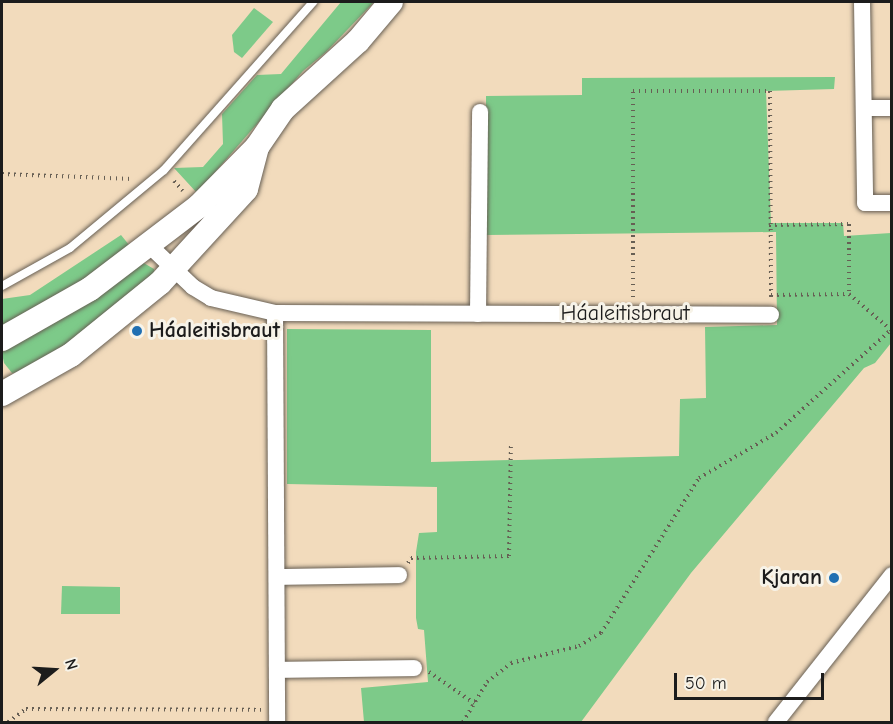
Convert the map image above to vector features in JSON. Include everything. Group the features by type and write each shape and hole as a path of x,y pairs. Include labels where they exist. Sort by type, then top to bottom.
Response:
{"street":[{"path":"2,339 90,289 150,246 199,206 257,147 283,109 358,41 391,2"},
{"path":"862,2 865,203 891,203"},
{"path":"864,108 891,108"},
{"path":"478,314 480,112"},
{"path":"2,394 57,365 101,334 173,270 246,189 257,147"},
{"name":"Háaleitisbraut","path":"150,246 173,270 211,298 275,313 771,315"},
{"path":"275,313 277,716"},
{"path":"277,577 399,575"},
{"path":"776,723 891,575"},
{"path":"277,670 414,668"}],"lane":[{"path":"2,286 70,248 164,170 313,2"}],"path":[{"path":"633,314 633,90 770,91 771,315"},
{"path":"2,174 134,179"},
{"path":"769,225 849,224 849,294"},
{"path":"464,723 487,682 511,663 579,646 601,633 699,478 776,433 891,330 849,294 771,295"},
{"path":"399,575 411,558 509,556 511,444"},
{"path":"414,668 435,674 474,703"},
{"path":"8,723 26,709 277,716"}],"green space":[{"path":"341,2 374,2 326,52 303,71 197,193 174,168 203,167 223,144 222,114 257,75 281,74"},
{"path":"254,8 273,22 242,58 234,52 232,35"},
{"path":"835,77 834,89 766,91 771,223 843,223 844,236 891,233 891,343 875,363 864,368 691,573 581,722 364,722 361,688 428,682 424,630 418,629 416,618 416,552 419,533 437,532 437,487 287,484 287,329 431,330 431,462 679,456 680,399 706,398 705,327 777,325 776,232 486,235 486,96 582,95 582,78"},
{"path":"121,235 134,251 2,328 2,299 30,295"},
{"path":"142,262 154,269 155,278 102,322 27,371 12,373 4,363 2,353 10,344"},
{"path":"62,586 120,587 120,614 61,614"}],"place":[{"name":"Háaleitisbraut","path":"137,331"},
{"name":"Kjaran","path":"834,578"}]}
